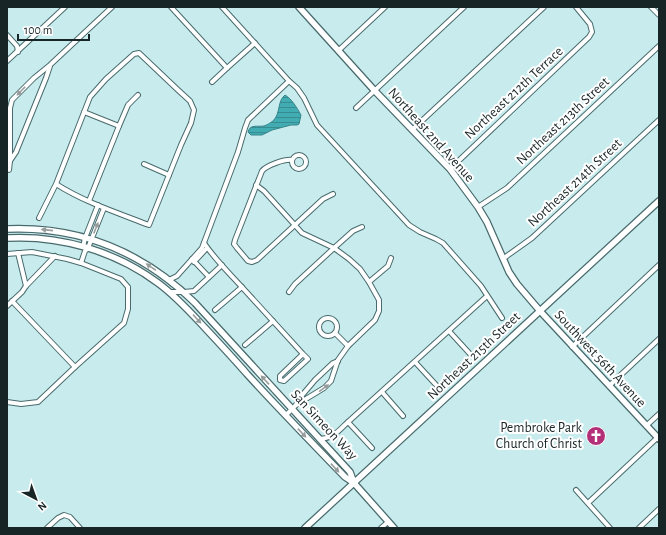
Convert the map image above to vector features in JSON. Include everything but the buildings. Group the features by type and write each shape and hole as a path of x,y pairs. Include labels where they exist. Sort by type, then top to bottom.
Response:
{"street":[{"path":"7,62 66,7"},
{"path":"9,170 10,108 12,100 112,7"},
{"path":"171,7 227,68"},
{"path":"222,7 297,88 304,98 317,126 409,225 443,243 481,286 502,318"},
{"path":"338,51 385,7"},
{"path":"356,108 464,7"},
{"path":"412,130 544,7"},
{"name":"Northeast 212th Terrace","path":"450,170 589,37 592,32 590,24 576,7"},
{"path":"651,7 659,16"},
{"name":"Northeast 2nd Avenue","path":"303,8 338,51 450,170 478,207 504,258 509,272 517,284 540,311"},
{"path":"7,35 17,46 18,52"},
{"path":"212,82 255,43"},
{"name":"Northeast 213th Street","path":"478,207 507,188 659,46"},
{"path":"39,218 56,184 90,97 106,79 134,54 139,53 190,101 194,110 191,123 149,225 104,208 69,192 56,184"},
{"path":"10,161 16,152 50,66"},
{"path":"193,261 204,243 238,152 244,128 248,120 289,81"},
{"path":"89,201 118,126 128,105 138,95"},
{"path":"84,112 118,126"},
{"name":"Northeast 214th Street","path":"504,258 532,238 659,120"},
{"path":"292,160 269,166 264,168 262,171 234,244 248,261 252,262 257,260 323,199 333,194"},
{"path":"144,164 169,175"},
{"path":"256,186 264,191 302,233 334,248 349,259 369,282 378,300 378,311 375,320 348,346 338,360 331,382 294,407 286,415"},
{"name":"Northeast 215th Street","path":"305,528 659,201"},
{"path":"81,263 98,205"},
{"path":"88,239 104,208"},
{"path":"289,292 295,284 353,231 362,227"},
{"name":"San Simeon Way","path":"7,229 52,231 88,239 125,252 144,262 169,280 192,300 294,407 350,472 354,483"},
{"name":"San Simeon Way","path":"7,238 38,238 63,242 117,258 173,292 178,300 286,415 346,478 354,483"},
{"path":"204,243 222,265 304,354 308,359 284,381 280,380 280,376 304,354"},
{"path":"169,280 177,276 207,248"},
{"path":"7,254 32,252 66,258 121,279 128,287 128,309 124,323 38,402 21,404 7,402"},
{"path":"18,253 26,286"},
{"path":"7,306 55,256"},
{"path":"369,282 388,266 391,258"},
{"path":"193,261 209,277"},
{"path":"192,300 194,291 222,265"},
{"path":"572,346 659,265"},
{"path":"177,276 173,292 194,291"},
{"path":"216,310 242,287"},
{"path":"320,439 330,438 487,296"},
{"path":"12,301 75,367"},
{"name":"Southwest 56th Avenue","path":"540,311 658,439"},
{"path":"328,318 336,322 338,328 335,333 330,336 322,334 319,326 322,320 328,318"},
{"path":"245,345 273,321"},
{"path":"449,331 471,355"},
{"path":"335,333 348,346"},
{"path":"609,386 659,339"},
{"path":"294,407 315,380 338,360"},
{"path":"415,362 438,387"},
{"path":"382,392 403,416"},
{"path":"646,426 659,414"},
{"path":"348,422 372,448"},
{"path":"588,503 658,439"},
{"path":"354,483 391,526 381,528"},
{"path":"576,490 610,528"},
{"path":"639,528 659,509"},
{"path":"47,528 58,518 64,515 70,517 80,528"}],"water":[{"path":"285,95 292,101 301,115 299,124 272,130 262,135 251,135 248,132 250,128 254,126 264,126 273,121 277,114 281,100"}],"place":[{"name":"Pembroke Park Church of Christ","path":"596,436"}]}
